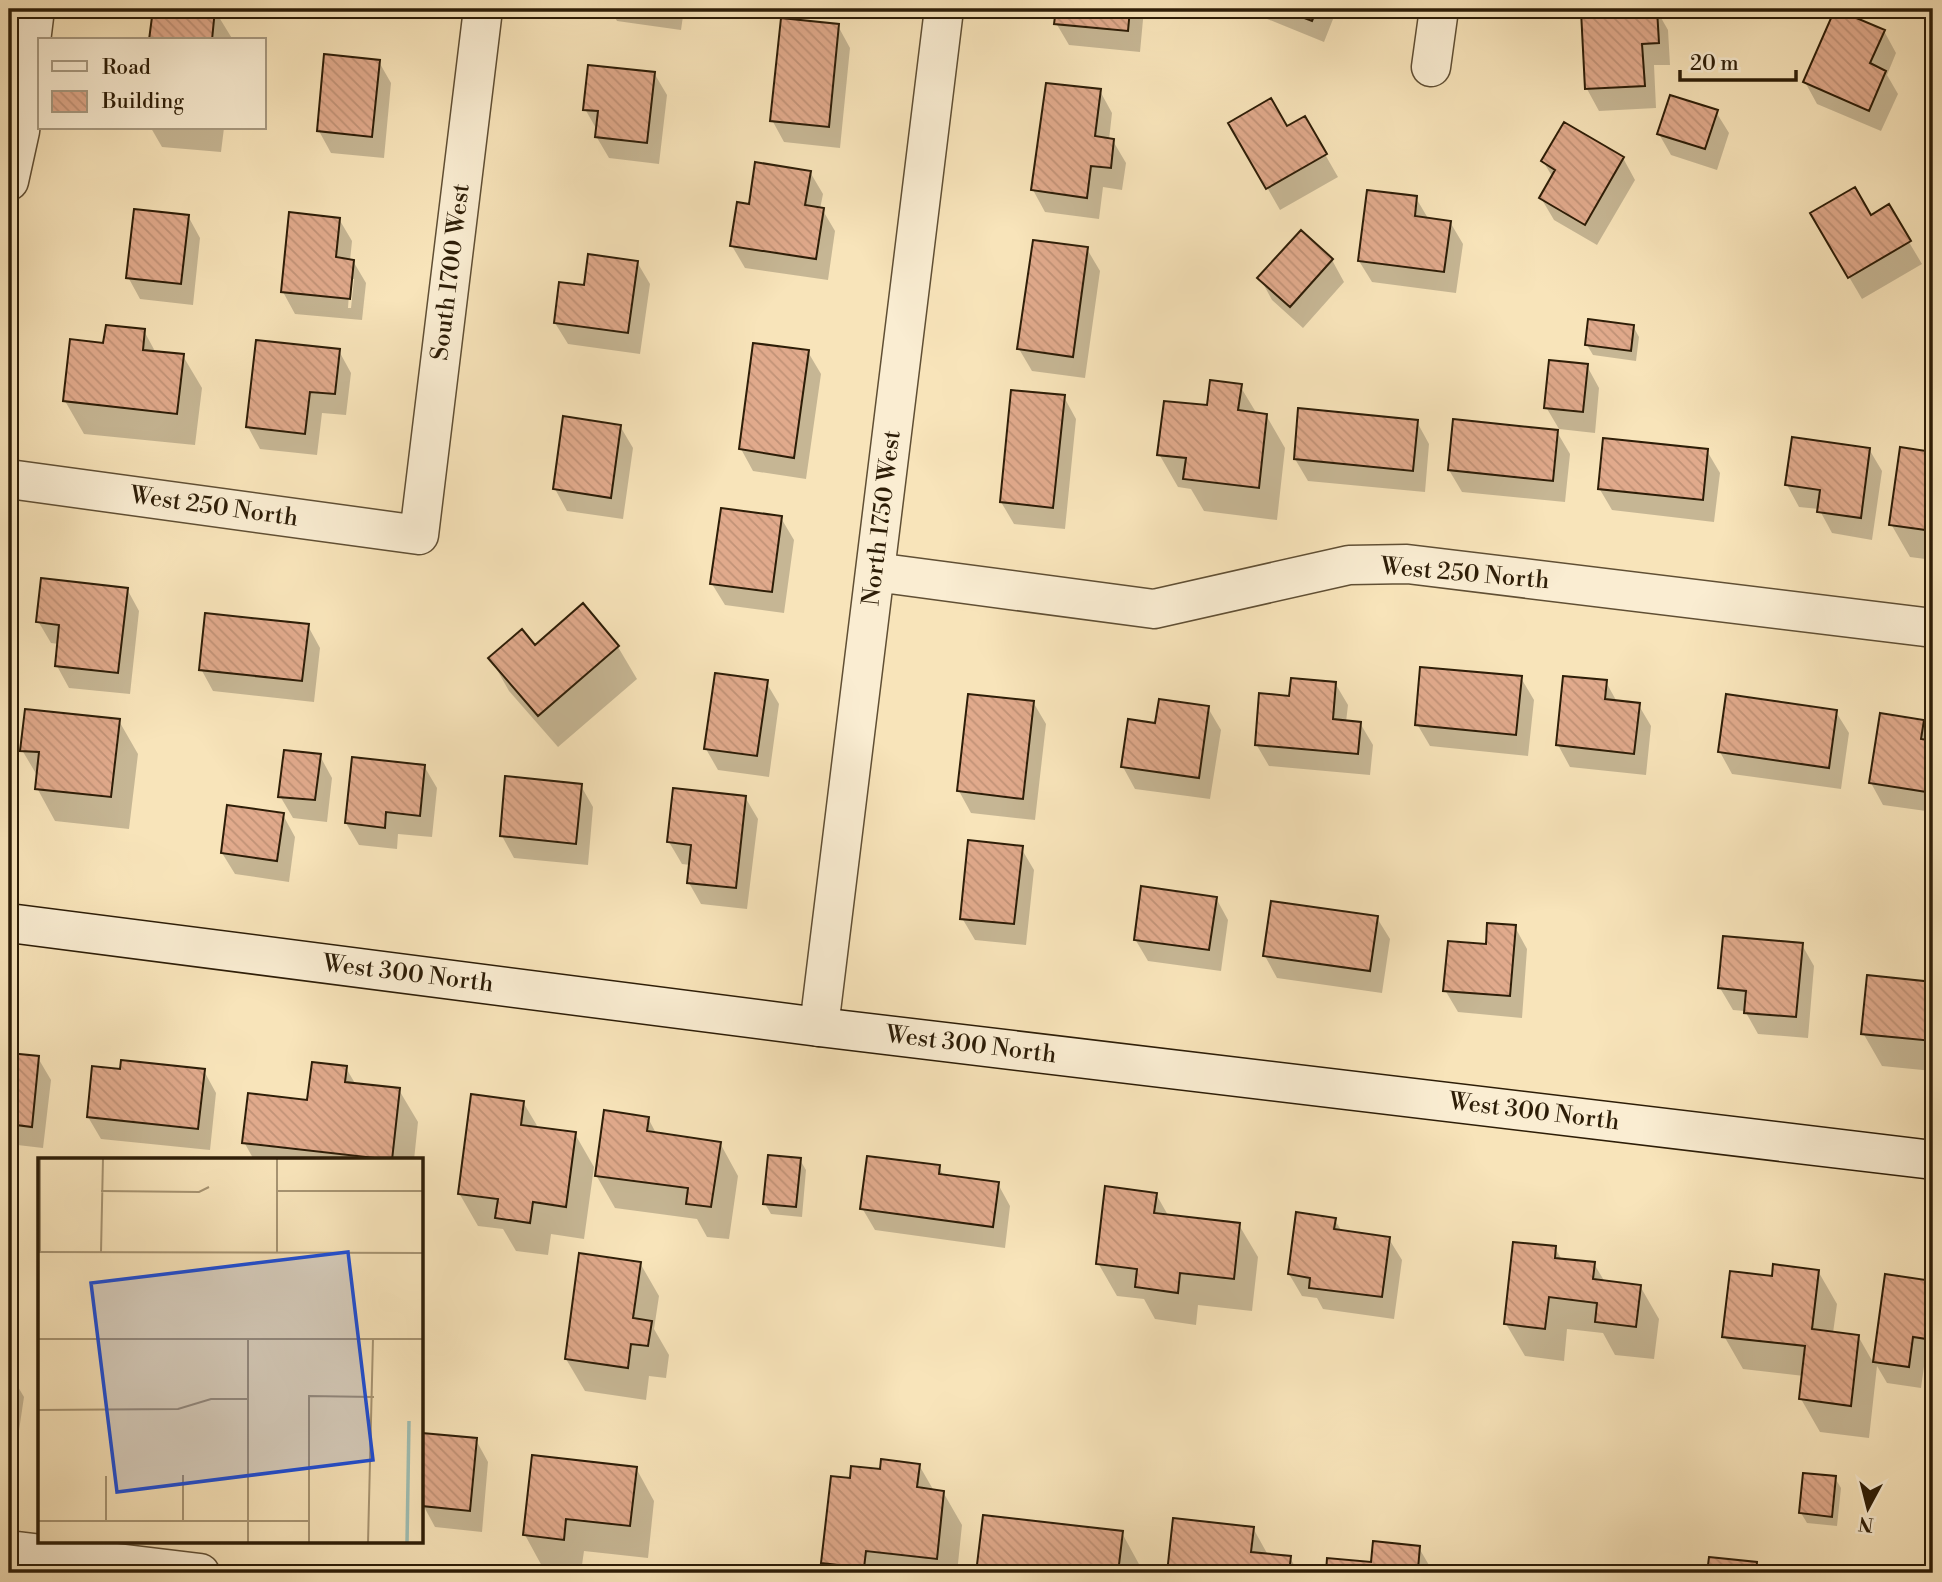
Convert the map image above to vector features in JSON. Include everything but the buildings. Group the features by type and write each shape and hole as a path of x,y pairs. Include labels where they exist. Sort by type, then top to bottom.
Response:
{"street":[{"path":"9,181 20,131 36,9"},
{"name":"South 1700 West","path":"419,535 483,9"},
{"name":"North 1750 West","path":"819,1027 944,9"},
{"path":"1431,67 1438,9"},
{"name":"West 250 North","path":"9,479 419,535"},
{"name":"West 250 North","path":"875,572 1154,609 1349,565 1406,564 1933,628"},
{"name":"West 300 North","path":"9,923 819,1027 1933,1160"},
{"path":"9,1550 200,1573"}]}
